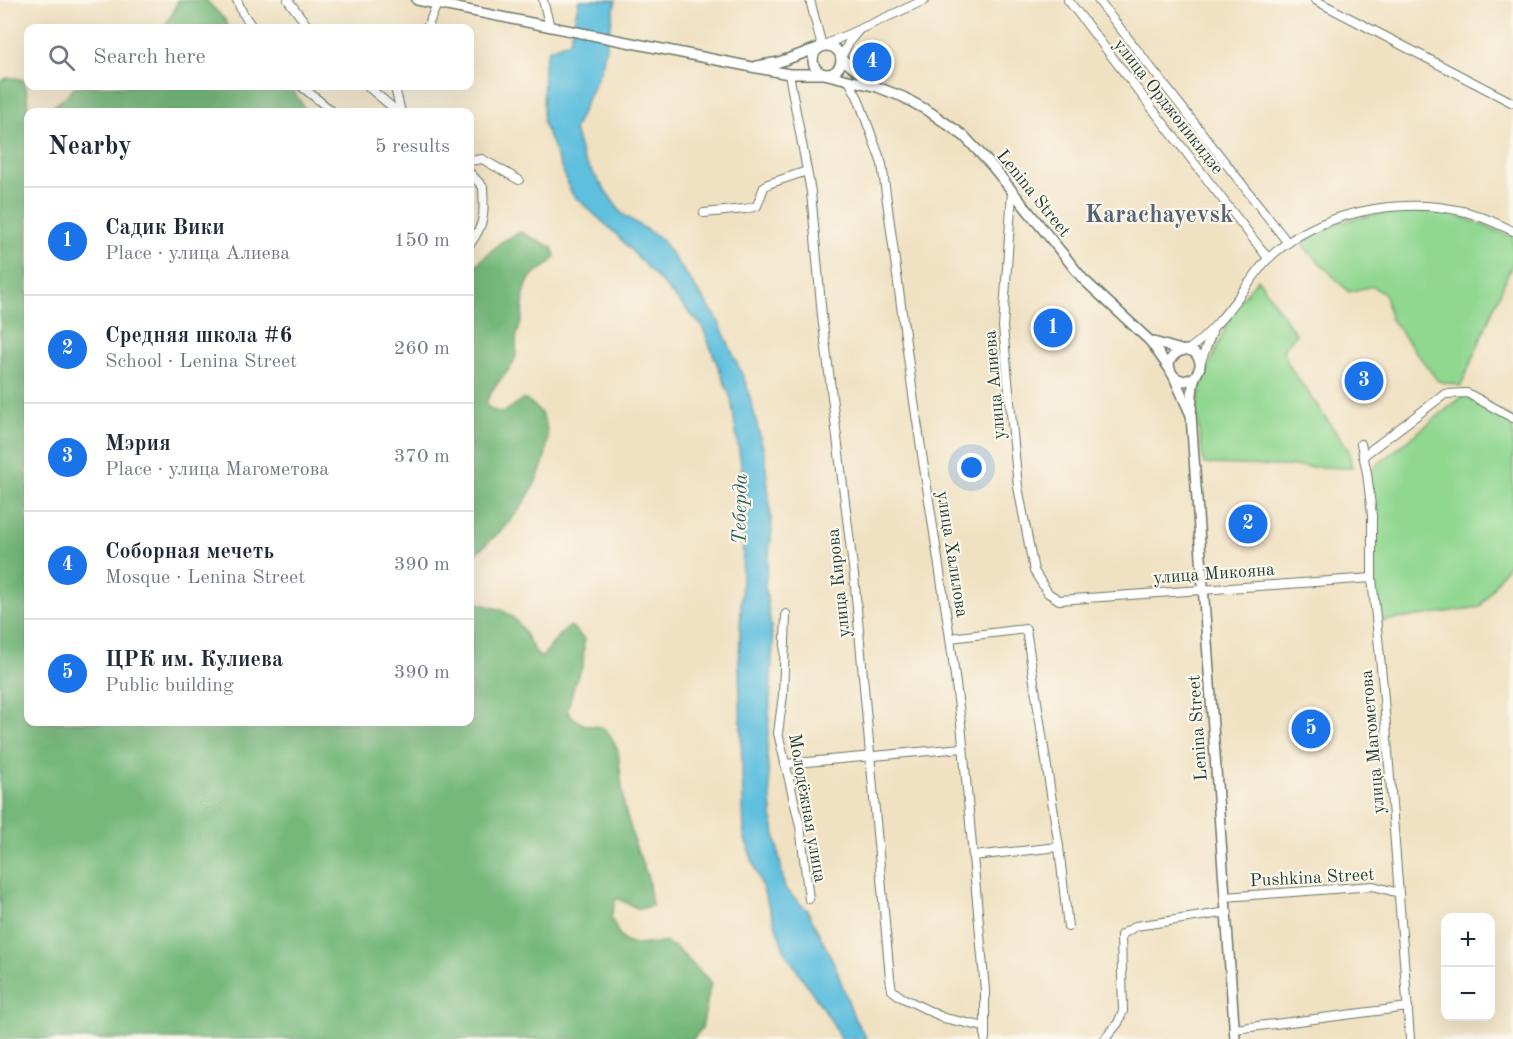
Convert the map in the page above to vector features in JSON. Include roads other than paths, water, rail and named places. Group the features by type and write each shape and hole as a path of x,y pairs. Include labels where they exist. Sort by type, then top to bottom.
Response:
{"main road":[{"name":"Lenina Street","path":"417,0 789,74 824,74 877,87 903,97 964,136 992,166 1083,279 1150,342 1169,368"},
{"name":"Lenina Street","path":"752,67 779,62 822,46"},
{"path":"822,46 833,47 841,58 840,65 830,74 818,71 813,59 816,51 822,46"},
{"name":"Lenina Street","path":"841,58 877,87"},
{"name":"Lenina Street","path":"1150,342 1184,350"},
{"path":"1184,350 1197,356 1200,364 1195,377 1185,381 1174,377 1169,368 1172,356 1184,350"},
{"name":"Lenina Street","path":"1174,377 1191,415"},
{"name":"Lenina Street","path":"1195,377 1191,415 1225,897 1228,912 1235,1039"}],"street":[{"path":"237,0 250,24"},
{"path":"288,0 306,24"},
{"path":"543,0 549,27"},
{"path":"810,0 822,46 925,0"},
{"name":"улица Орджоникидзе","path":"1068,0 1268,258"},
{"name":"улица Орджоникидзе","path":"1098,0 1288,243"},
{"path":"1315,0 1513,103"},
{"path":"428,24 432,2"},
{"path":"841,58 849,42 862,27"},
{"name":"улица Кирова","path":"789,74 811,192 835,427 854,575 883,916 892,990 901,998 944,1018 986,1026"},
{"name":"улица Халилова","path":"849,81 858,98 882,164 914,402 950,638 961,723 985,990 985,1039"},
{"path":"306,90 328,108"},
{"path":"372,90 395,108"},
{"path":"396,90 399,108"},
{"path":"474,160 482,159 519,180"},
{"path":"704,213 757,206 764,187 768,184 807,171"},
{"path":"474,177 483,187 484,214 480,230 474,238"},
{"name":"улица Алиева","path":"1012,192 1003,327 1017,480 1034,571 1048,593 1059,600"},
{"path":"1184,350 1201,341 1214,328 1268,258 1288,243 1318,226 1353,214 1396,207 1425,206 1462,211 1486,218 1513,231"},
{"path":"1200,364 1214,328"},
{"path":"1364,456 1445,394 1467,393 1513,418"},
{"name":"улица Магометова","path":"1361,444 1372,515 1372,578 1400,893 1410,1039"},
{"name":"улица Микояна","path":"1059,600 1372,578"},
{"name":"Молодёжная улица","path":"786,614 783,695 778,733 800,826 809,899"},
{"path":"950,638 1026,629 1059,847 1068,927"},
{"path":"785,764 962,748"},
{"path":"973,856 1059,847"},
{"name":"Pushkina Street","path":"1225,897 1373,886 1400,893"},
{"path":"1105,1039 1118,1023 1123,1011 1120,935 1136,926 1228,912"},
{"path":"1235,1029 1408,1007"}],"water":[{"path":"579,0 616,0 602,66 574,130 583,159 622,214 661,239 717,318 747,386 765,456 772,530 765,585 773,642 767,755 773,823 785,889 807,910 834,963 855,1020 867,1039 840,1039 832,1022 785,952 744,836 739,664 745,490 731,399 702,326 615,233 572,194 543,122 544,64 548,50 570,41"}],"place":[{"name":"Соборная мечеть","path":"872,62"},
{"name":"Садик Вики","path":"1053,328"},
{"name":"Мэрия","path":"1364,381"},
{"name":"Средняя школа #6","path":"1248,524"},
{"name":"ЦРК им. Кулиева","path":"1311,729"}],"district":[{"name":"Karachayevsk","path":"1159,214"}],"water label":[{"name":"Теберда","path":"739,509"}]}
